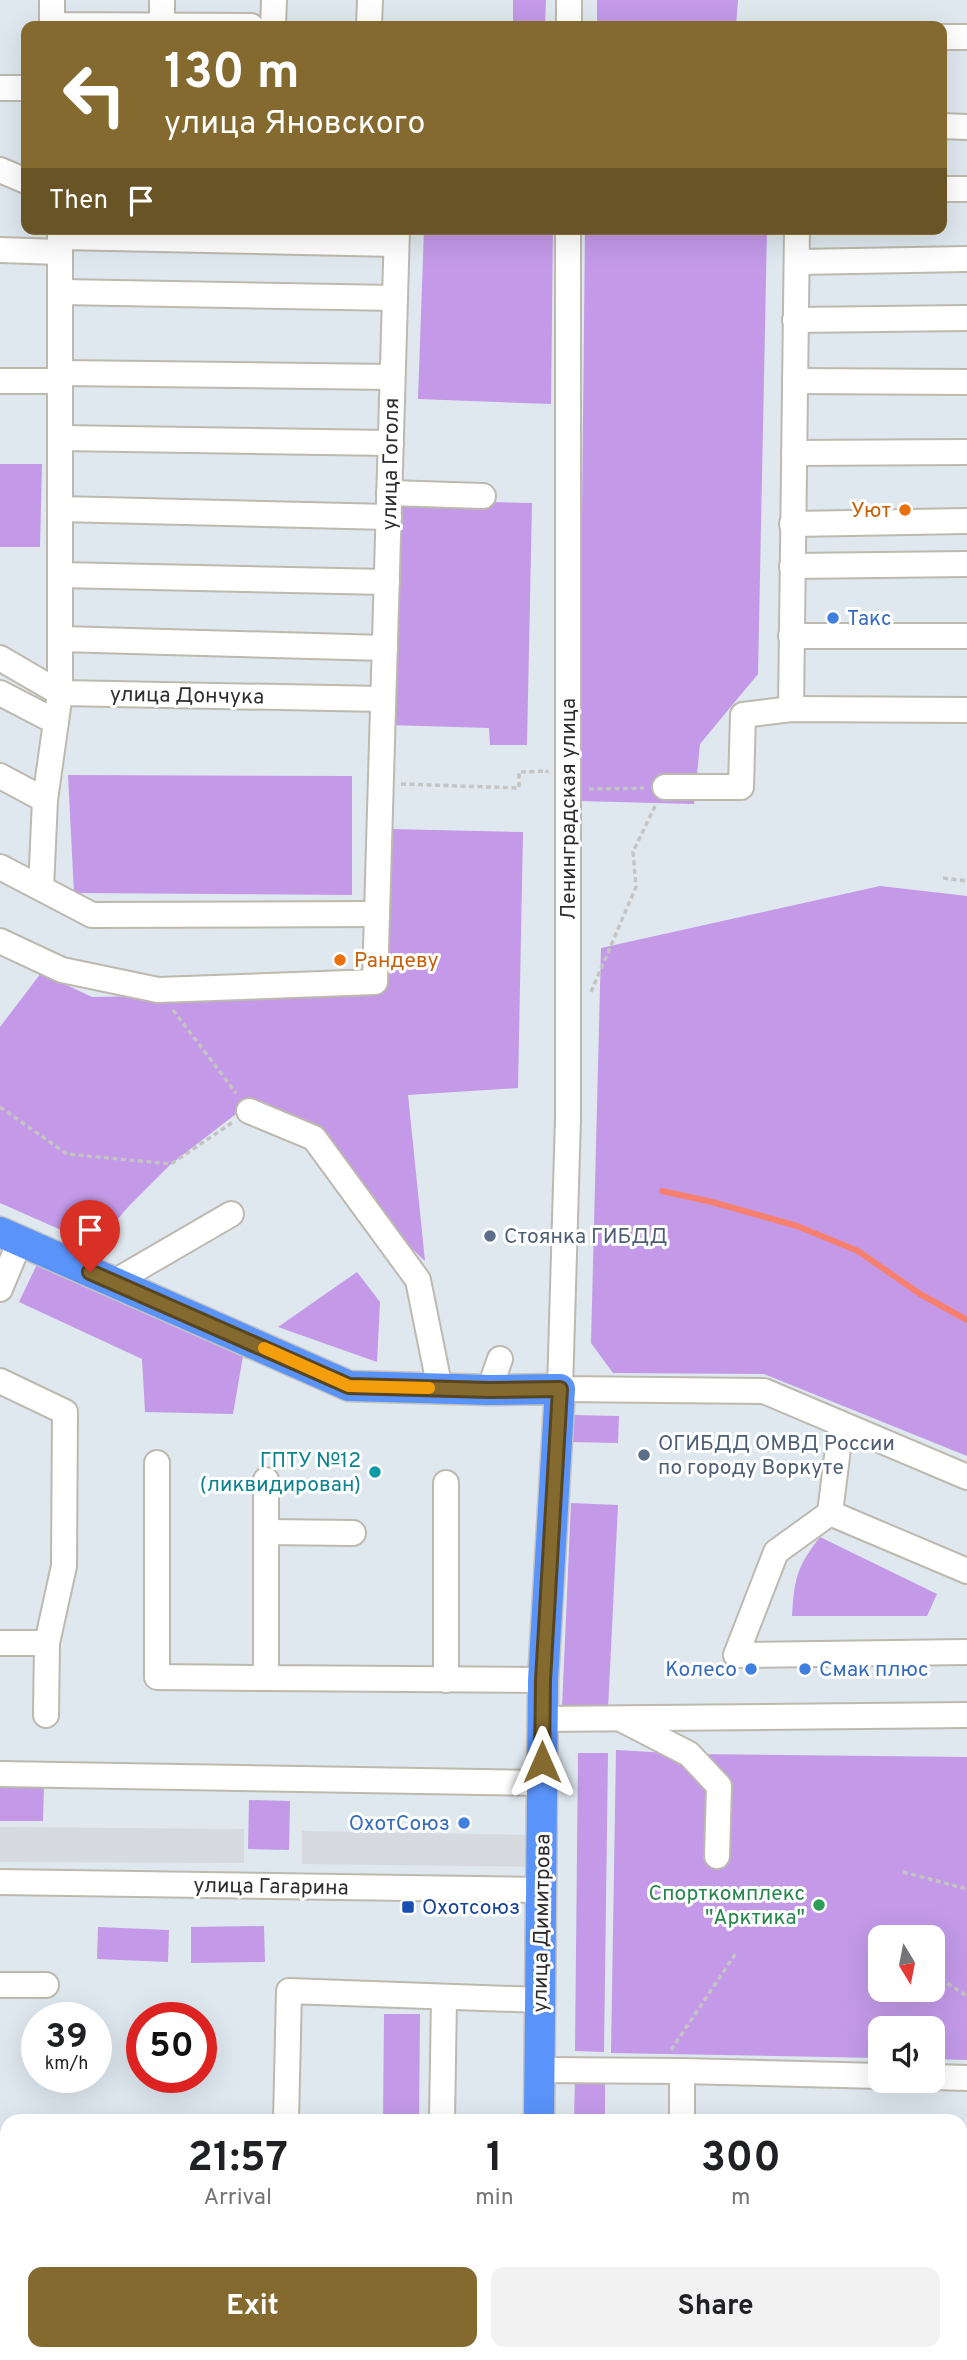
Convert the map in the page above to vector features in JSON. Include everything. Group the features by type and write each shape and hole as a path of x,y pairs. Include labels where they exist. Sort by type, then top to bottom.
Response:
{"main road":[{"path":"10,1237 349,1386 560,1389"},
{"name":"улица Димитрова","path":"539,2114 543,1680 560,1389"}],"street":[{"path":"52,0 52,21"},
{"path":"273,21 274,0"},
{"path":"369,21 370,0"},
{"path":"569,0 569,21"},
{"path":"80,21 162,12 219,21"},
{"path":"947,37 967,37"},
{"path":"0,88 21,88"},
{"path":"947,126 967,127"},
{"path":"0,170 21,179"},
{"path":"947,189 967,190"},
{"name":"Ленинградская улица","path":"560,1389 568,1118 568,235"},
{"path":"791,709 797,235"},
{"path":"0,250 60,239 397,237"},
{"name":"улица Гоголя","path":"158,990 375,982 397,237"},
{"path":"41,888 45,800 60,693 60,239"},
{"path":"797,261 967,259"},
{"path":"61,292 395,298"},
{"path":"795,320 967,317"},
{"path":"0,381 60,377 391,377"},
{"path":"795,381 967,382"},
{"path":"60,438 391,443"},
{"path":"794,453 967,452"},
{"path":"60,509 389,505 482,496"},
{"path":"792,524 967,521"},
{"path":"792,566 967,564"},
{"path":"60,575 387,582"},
{"path":"791,636 967,636"},
{"path":"60,639 385,648"},
{"name":"улица Дончука","path":"0,658 60,693 383,699"},
{"path":"0,692 56,722"},
{"path":"665,787 741,788 743,715 791,709 967,710"},
{"path":"0,776 45,800"},
{"path":"0,867 92,915 377,914"},
{"path":"0,941 62,970 158,990"},
{"path":"249,1111 314,1138 418,1280 440,1389"},
{"path":"114,1282 231,1214"},
{"path":"0,1289 10,1237"},
{"path":"489,1390 499,1359"},
{"path":"0,1381 65,1412 64,1566 47,1643 46,1715"},
{"path":"560,1389 764,1391 967,1477"},
{"path":"841,1424 830,1513 776,1552 736,1655 967,1652"},
{"path":"157,1463 157,1677 543,1680"},
{"path":"266,1480 267,1678"},
{"path":"446,1483 446,1680"},
{"path":"830,1513 967,1571"},
{"path":"265,1532 353,1532"},
{"path":"0,1643 47,1643"},
{"path":"543,1719 967,1716"},
{"path":"619,1718 689,1754 719,1787 717,1856"},
{"path":"0,1774 542,1783"},
{"name":"улица Гагарина","path":"0,1882 542,1890"},
{"path":"0,1984 46,1985"},
{"path":"286,2114 289,1991 541,2000"},
{"path":"442,2114 444,1997"},
{"path":"540,2070 868,2076"},
{"path":"682,2071 682,2114"},
{"path":"945,2077 967,2078"}],"path":[{"path":"382,783 519,788 519,772 547,771 547,782"},
{"path":"587,789 665,787 633,852 636,887 587,1001"},
{"path":"943,878 967,881"},
{"path":"0,1107 67,1154 171,1164 249,1111 158,990"},
{"path":"903,1872 967,1889"},
{"path":"656,2072 736,1953"},
{"path":"945,1982 967,1996"}],"shaded area":[{"path":"513,0 546,0 545,21 513,21"},
{"path":"597,0 738,0 736,21 597,21"},
{"path":"424,235 553,235 551,404 418,399"},
{"path":"585,235 767,235 758,674 700,744 694,804 579,801"},
{"path":"0,464 42,464 40,547 0,547"},
{"path":"394,500 532,503 527,745 490,745 489,728 388,725"},
{"path":"68,775 352,776 352,895 74,893"},
{"path":"390,829 523,832 518,1088 408,1095 425,1261 389,1227 324,1135 245,1107 171,1164 95,1245 0,1203 0,1027 41,973 92,997 384,991"},
{"path":"880,886 967,896 967,1456 764,1374 613,1373 591,1343 601,948"},
{"path":"40,1258 244,1350 233,1414 145,1412 142,1359 19,1302"},
{"path":"357,1272 380,1302 377,1362 278,1327"},
{"path":"572,1415 619,1416 618,1443 571,1442"},
{"path":"571,1503 618,1505 608,1710 562,1708"},
{"path":"820,1537 937,1594 927,1616 792,1616 798,1574 806,1556"},
{"path":"616,1750 689,1754 967,1757 967,2060 945,2059 945,2016 868,2016 868,2058 611,2053"},
{"path":"578,1753 608,1753 604,2052 575,2051"},
{"path":"0,1784 44,1784 43,1821 0,1821"},
{"path":"249,1800 290,1801 289,1850 248,1849"},
{"path":"0,1827 244,1829 244,1863 0,1862"},
{"path":"302,1831 542,1835 542,1867 302,1864"},
{"path":"264,1926 265,1962 191,1963 191,1927"},
{"path":"98,1927 169,1930 168,1962 97,1959"},
{"path":"384,2014 420,2014 419,2114 383,2114"},
{"path":"575,2079 605,2079 605,2114 574,2114"}],"waterway":[{"path":"662,1191 797,1226 858,1251 920,1294 967,1320"}],"slow traffic":[{"path":"264,1348 349,1386 429,1388"}],"place":[{"name":"Уют","path":"905,510"},
{"name":"Такс","path":"833,618"},
{"name":"Рандеву","path":"340,960"},
{"name":"Стоянка ГИБДД","path":"490,1236"},
{"name":"ОГИБДД ОМВД России по городу Воркуте","path":"644,1455"},
{"name":"ГПТУ №12 (ликвидирован)","path":"375,1472"},
{"name":"Колесо","path":"751,1669"},
{"name":"Смак плюс","path":"805,1669"},
{"name":"ОхотСоюз","path":"464,1823"},
{"name":"Спорткомплекс \"Арктика\"","path":"819,1905"},
{"name":"Охотсоюз","path":"408,1907"}],"route":[{"path":"90,1272 349,1386 560,1389 543,1680 542,1762"}]}
